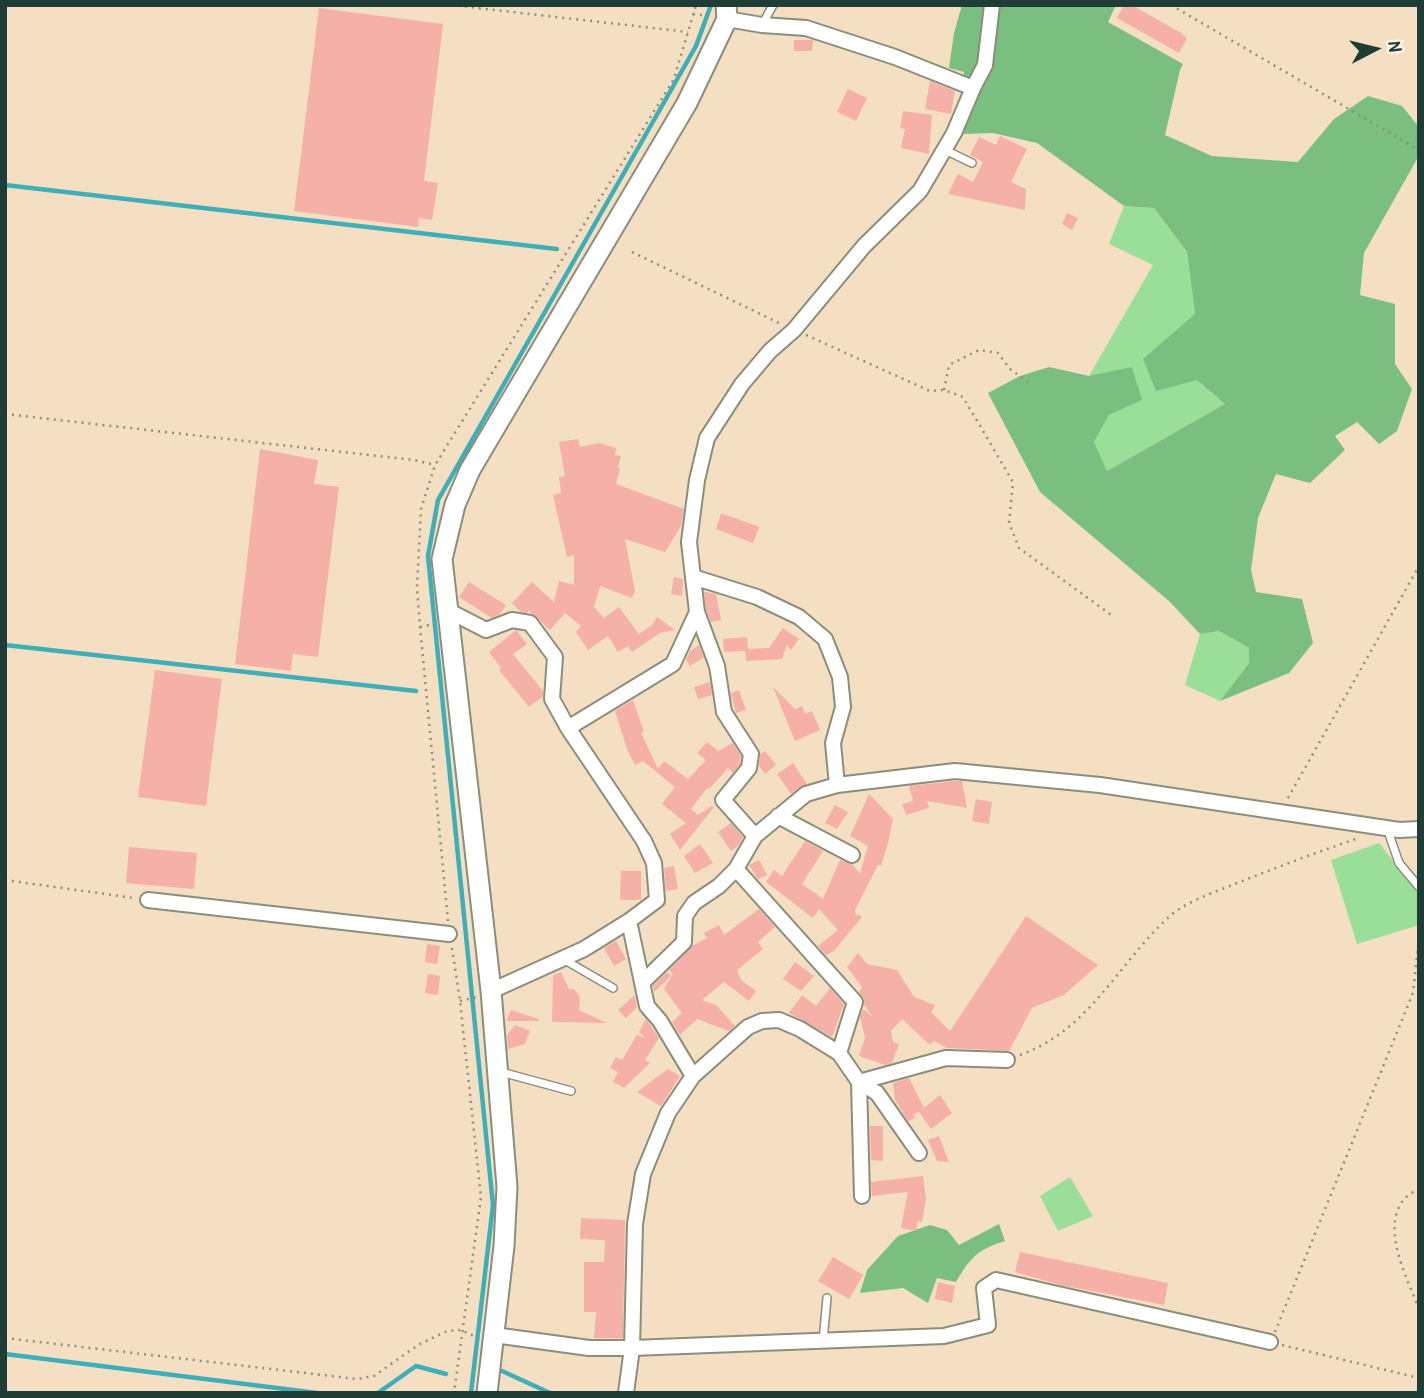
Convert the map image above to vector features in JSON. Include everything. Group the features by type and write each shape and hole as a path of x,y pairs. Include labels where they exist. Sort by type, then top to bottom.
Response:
{"street":[{"path":"755,836 723,800 748,768 751,754 724,712 717,666 697,612 692,577 689,542 697,480 707,438 742,384 770,351 794,330 864,246 920,191 954,133 985,65 992,5"},
{"path":"487,1393 504,1246 507,1187 442,559 454,505 470,470 687,103 726,12 762,25 806,28 895,57 973,88"},
{"path":"692,577 757,597 799,617 825,639 840,677 843,707 833,743 837,785"},
{"path":"449,611 486,630 512,620 530,623 555,657 552,699 568,728 644,841 654,863 657,900 584,950 486,993"},
{"path":"568,728 673,664 697,612"},
{"path":"642,983 684,942 685,916 694,903 719,886 736,869 755,836 806,794 837,785 955,771 1101,785 1280,814 1387,828 1419,829"},
{"path":"778,817 852,855"},
{"path":"736,869 855,1002 839,1053"},
{"path":"148,900 449,934"},
{"path":"629,921 647,1006 660,1021 693,1076"},
{"path":"626,1393 632,1349 635,1224 643,1174 668,1113 693,1076 748,1027 762,1021 779,1020 800,1029 839,1053 859,1082 877,1093 919,1153"},
{"path":"859,1082 946,1058 1007,1060"},
{"path":"859,1082 862,1196"},
{"path":"494,1335 589,1348 632,1349 944,1336 988,1325 984,1288 996,1280 1270,1342"}],"lane":[{"path":"762,25 773,5"},
{"path":"944,149 972,163"},
{"path":"1387,828 1399,863 1419,887"},
{"path":"562,959 612,988"},
{"path":"496,1071 571,1091"},
{"path":"823,1342 827,1298"}],"path":[{"path":"452,5 688,32"},
{"path":"454,1393 481,1197 462,1001 449,934 420,628 417,587 421,509 435,465 674,79 695,5"},
{"path":"1171,5 1419,150"},
{"path":"693,14 701,15"},
{"path":"632,252 794,330 930,391 944,390 963,397 1013,482 1009,523 1019,548 1114,617"},
{"path":"944,390 949,365 979,350 998,353 1010,369 1028,383"},
{"path":"5,414 414,460 435,465"},
{"path":"1280,814 1419,566"},
{"path":"420,628 426,625"},
{"path":"1007,1060 1043,1047 1090,1009 1171,915 1210,894 1362,837"},
{"path":"5,880 148,900"},
{"path":"1419,938 1413,993 1270,1342 1419,1378"},
{"path":"462,1001 486,993"},
{"path":"1419,1188 1404,1199 1394,1224 1396,1251 1419,1310"},
{"path":"5,1338 357,1379 374,1376 418,1345 447,1331 462,1330 470,1335"}],"green space":[{"path":"962,5 1116,5 1108,22 1183,64 1165,135 1212,156 1298,162 1334,119 1368,96 1402,106 1419,127 1417,159 1364,253 1360,295 1395,304 1395,364 1412,389 1397,431 1379,444 1357,422 1335,436 1345,450 1310,483 1276,474 1258,518 1251,570 1256,592 1302,599 1313,643 1289,673 1220,701 1249,663 1249,648 1219,631 1200,634 1169,601 1040,492 988,393 1020,376 1049,367 1089,376 1132,367 1142,400 1109,415 1094,442 1107,471 1225,404 1197,380 1156,391 1143,359 1195,314 1187,252 1154,208 1124,206 1037,143 993,133 960,134 964,72 949,68 954,33"},
{"path":"1124,206 1154,208 1187,252 1195,314 1197,380 1225,404 1107,471 1094,442 1109,415 1142,399 1089,376 1153,265 1109,244"},
{"path":"1219,631 1249,648 1249,663 1220,701 1185,685 1200,634"},
{"path":"1379,843 1416,890 1419,898 1419,925 1357,944 1331,860"},
{"path":"1070,1177 1093,1216 1058,1231 1040,1196"},
{"path":"999,1224 1005,1241 976,1255 956,1282 937,1278 928,1303 903,1288 860,1293 867,1270 898,1236 930,1225 947,1230 959,1245"}],"building":[{"path":"1124,5 1132,5 1187,38 1179,53 1117,18"},
{"path":"319,8 443,24 424,181 438,183 432,220 419,218 418,227 294,211"},
{"path":"794,40 813,40 812,51 794,51"},
{"path":"930,81 955,91 951,114 925,109"},
{"path":"848,89 867,98 856,121 837,112"},
{"path":"903,111 932,115 929,154 901,148 905,129 900,128"},
{"path":"1000,136 1027,149 1011,182 1026,189 1025,210 948,194 958,174 973,182 983,162 970,155 979,137 996,145"},
{"path":"1067,213 1078,218 1072,230 1062,224"},
{"path":"578,439 580,447 599,443 616,448 615,455 621,456 616,484 684,509 681,526 665,552 625,539 635,591 632,598 600,586 594,607 604,618 619,607 639,634 652,625 657,617 675,630 660,633 632,652 628,646 618,652 608,636 588,650 576,632 581,626 565,613 550,630 529,611 521,612 512,603 532,582 554,602 559,581 574,585 574,555 567,557 553,495 561,493 559,477 565,476 559,442"},
{"path":"260,449 318,460 314,484 339,487 318,657 293,654 291,671 235,664"},
{"path":"721,513 759,527 753,543 716,529"},
{"path":"674,577 683,579 682,596 671,594"},
{"path":"469,582 506,605 500,614 492,618 459,597"},
{"path":"704,592 716,594 721,620 711,622 706,610"},
{"path":"783,628 799,639 791,650 787,645 782,659 746,661 745,651 724,652 723,639 747,637 748,649 769,648"},
{"path":"516,630 527,644 513,654 543,691 543,696 529,707 499,670 501,668 489,652"},
{"path":"699,645 704,657 690,666 686,660 690,651"},
{"path":"155,670 222,679 206,806 138,797"},
{"path":"710,682 712,695 698,699 694,687"},
{"path":"773,687 795,709 802,706 805,714 812,711 820,730 795,741"},
{"path":"739,690 746,710 736,713 731,693"},
{"path":"633,700 644,732 641,733 658,769 664,761 688,779 706,760 697,753 707,742 718,751 733,743 741,756 740,764 733,773 728,768 709,789 707,788 691,809 698,815 714,807 680,850 670,834 686,823 662,804 675,787 643,761 635,765 615,711"},
{"path":"765,751 776,765 765,774 759,766 760,754"},
{"path":"793,763 807,784 791,794 777,774"},
{"path":"962,781 967,808 927,801 929,808 906,815 902,804 913,801 909,786"},
{"path":"869,794 893,819 888,843 881,866 878,865 855,910 856,916 858,914 862,917 834,951 826,955 818,946 838,930 819,909 813,918 766,882 774,870 782,876 805,841 823,851 802,884 823,899 840,860 853,865 860,874 868,846 850,836"},
{"path":"976,799 992,802 989,824 972,821"},
{"path":"835,805 848,812 837,829 825,823"},
{"path":"731,823 743,837 731,851 718,832"},
{"path":"700,844 713,863 695,873 684,856"},
{"path":"129,847 197,853 194,889 126,883"},
{"path":"759,860 767,875 758,879 749,865"},
{"path":"674,866 678,889 666,891 664,868"},
{"path":"621,871 641,871 641,900 620,900"},
{"path":"759,909 775,927 758,942 763,949 737,970 741,980 756,991 749,1001 724,982 702,1000 716,1005 735,1026 729,1031 697,1019 680,1035 672,1022 682,1013 664,989 673,974 669,970 692,946 707,938 704,933 719,925 724,935"},
{"path":"1026,916 1098,965 1064,995 1032,1008 1009,1051 947,1048 934,1041 930,1045 902,1019 891,1031 893,1042 899,1044 892,1063 885,1065 859,1056 865,1038 860,1017 863,1009 873,1017 859,992 862,987 847,967 858,953 867,964 897,970 914,997 935,1005 931,1012 950,1031"},
{"path":"616,941 626,959 614,966 604,948"},
{"path":"427,944 440,946 437,964 425,962"},
{"path":"795,962 814,976 801,991 783,979"},
{"path":"561,972 569,989 574,989 580,997 579,1010 607,1023 552,1022 553,975"},
{"path":"667,972 671,976 654,992 653,986"},
{"path":"428,974 440,976 438,995 425,993"},
{"path":"830,988 844,1004 832,1037 789,1013 802,995 816,1006"},
{"path":"635,995 637,1007 626,1018 618,1010"},
{"path":"511,1010 539,1019 539,1021 506,1021"},
{"path":"646,1019 659,1038 645,1060 650,1063 624,1088 613,1082 618,1072 610,1068 616,1057 622,1060 637,1035 645,1038 639,1032"},
{"path":"515,1025 530,1031 525,1044 508,1049 507,1035"},
{"path":"668,1069 680,1076 661,1106 637,1092"},
{"path":"909,1078 924,1108 940,1095 952,1113 931,1129 919,1112 914,1114 915,1118 908,1121 895,1100 893,1083"},
{"path":"870,1126 883,1126 883,1161 871,1160"},
{"path":"939,1136 949,1162 937,1161 928,1140"},
{"path":"923,1176 926,1199 922,1222 918,1221 916,1231 901,1228 908,1192 872,1196 871,1182"},
{"path":"581,1218 625,1220 623,1338 594,1338 596,1312 584,1312 584,1262 604,1262 605,1240 580,1239"},
{"path":"1020,1252 1168,1283 1164,1305 1061,1285 1015,1272"},
{"path":"833,1257 863,1275 849,1299 818,1281"},
{"path":"938,1282 955,1286 952,1303 935,1299"}],"waterway":[{"path":"471,1393 493,1205 428,556 438,500 696,46 711,5"},
{"path":"5,185 557,249"},
{"path":"5,645 416,691"},
{"path":"5,1354 317,1393"},
{"path":"378,1393 416,1366 446,1374"},
{"path":"502,1371 550,1393"}]}
